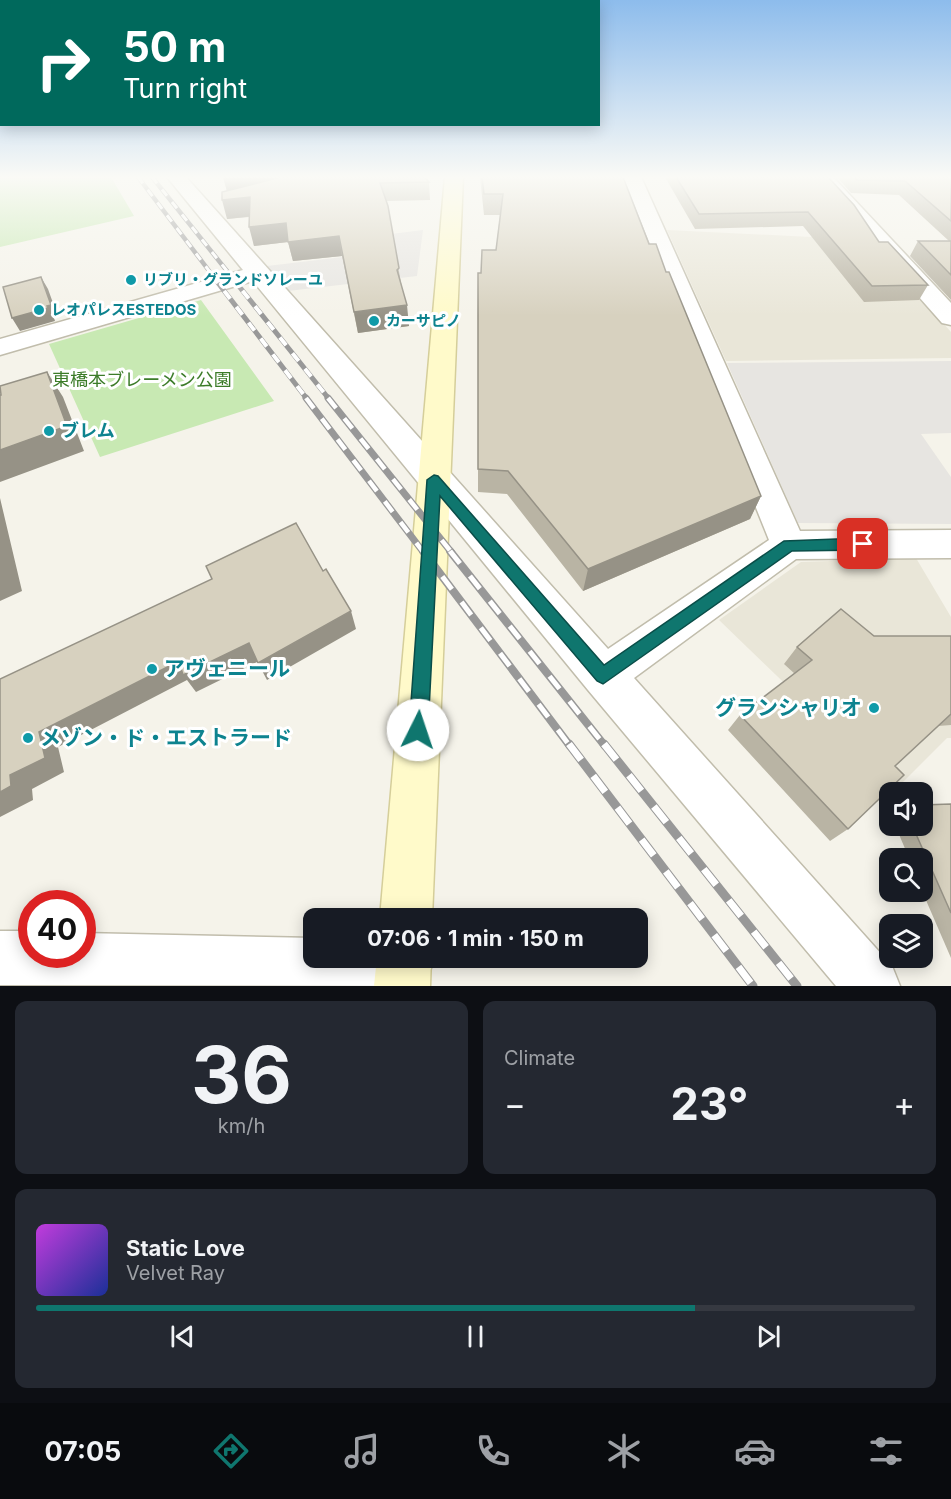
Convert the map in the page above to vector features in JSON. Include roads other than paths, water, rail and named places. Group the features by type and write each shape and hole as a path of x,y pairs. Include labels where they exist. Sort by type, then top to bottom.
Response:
{"street":[{"path":"225,223 256,273 872,986"},
{"path":"407,908 451,223"},
{"path":"652,223 789,545"},
{"path":"864,223 951,317"},
{"path":"0,347 256,273"},
{"path":"603,676 789,545 951,544"},
{"path":"0,958 303,957"}],"railway":[{"path":"173,223 213,276"},
{"path":"189,223 231,276"},
{"path":"212,275 307,399"},
{"path":"230,275 329,399"},
{"path":"306,398 424,553"},
{"path":"328,398 452,553"},
{"path":"423,551 570,746"},
{"path":"450,551 605,746"},
{"path":"569,744 753,986"},
{"path":"604,744 797,986"}],"place":[{"name":"リブリ・グランドソレーユ","path":"131,280"},
{"name":"レオパレスESTEDOS","path":"39,310"},
{"name":"カーサピノ","path":"374,321"},
{"name":"ブレム","path":"49,431"},
{"name":"アヴェニール","path":"152,669"},
{"name":"グランシャリオ","path":"874,708"},
{"name":"メゾン・ド・エストラード","path":"28,738"}],"park label":[{"name":"東橋本ブレーメン公園","path":"142,380"}]}
